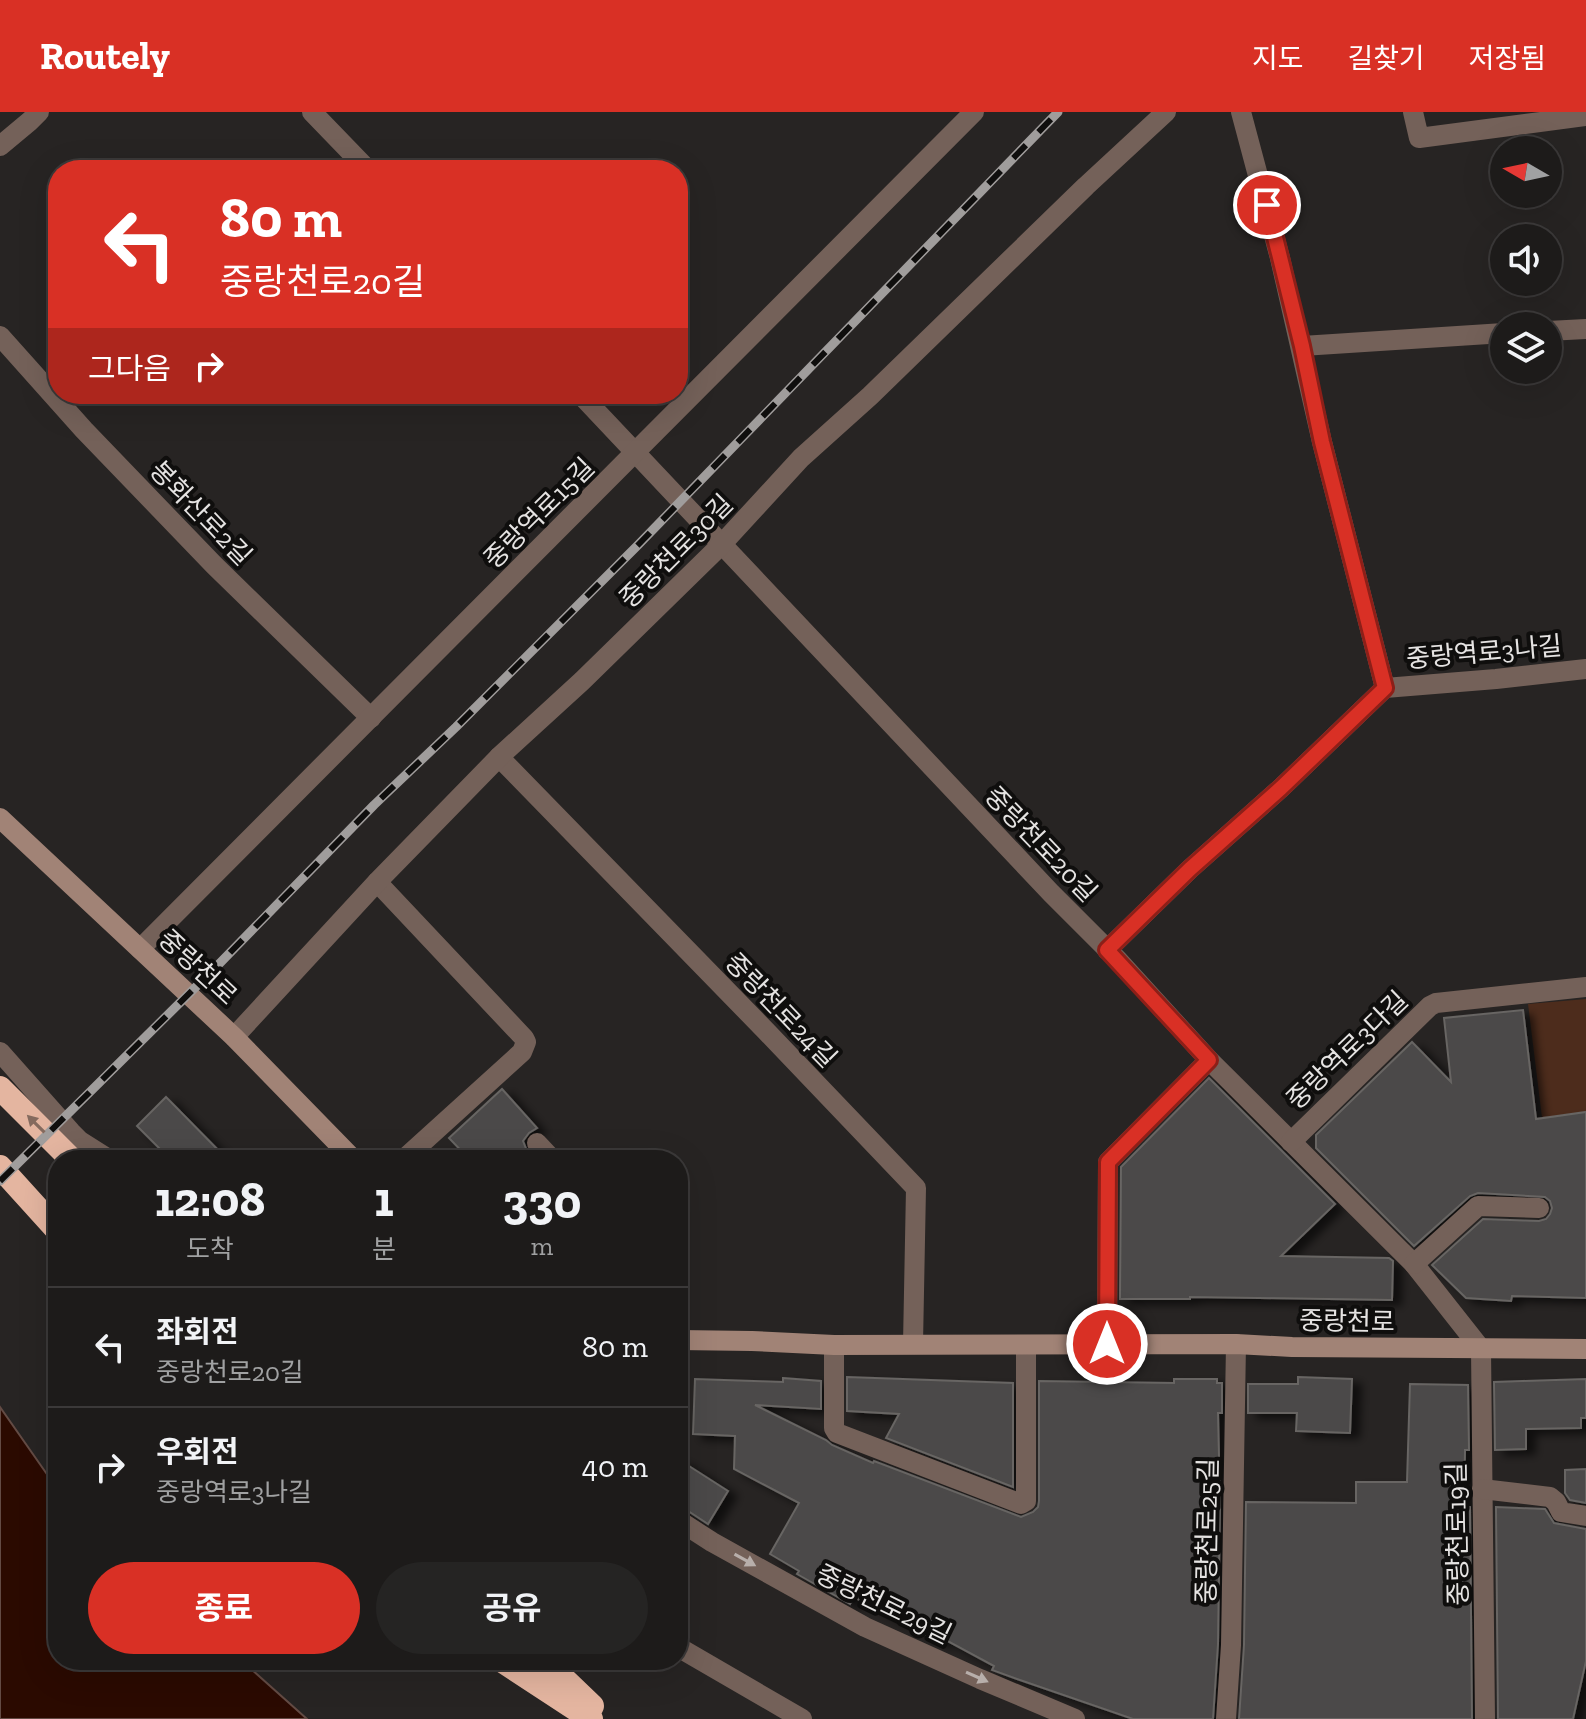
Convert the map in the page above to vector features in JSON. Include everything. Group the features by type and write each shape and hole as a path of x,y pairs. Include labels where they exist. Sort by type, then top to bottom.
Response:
{"highway":[{"path":"0,1088 62,1150"},
{"path":"0,1167 48,1220"},
{"path":"516,1670 591,1719"},
{"path":"555,1670 606,1719"}],"main road":[{"name":"중랑천로","path":"0,818 234,1037 344,1150"},
{"name":"중랑천로","path":"688,1340 834,1345 1236,1344 1586,1349"}],"street":[{"path":"0,146 39,112"},
{"path":"312,112 358,160"},
{"name":"중랑역로15길","path":"688,401 974,112"},
{"name":"중랑천로30길","path":"234,1037 377,882 499,757 721,545 801,458 882,385 1166,112"},
{"path":"1241,112 1260,178 1302,346 1322,442 1385,688"},
{"path":"1413,112 1419,138 1586,116"},
{"path":"1562,330 1586,329"},
{"path":"1302,346 1490,334"},
{"name":"봉화산로2길","path":"0,336 48,390"},
{"name":"봉화산로2길","path":"61,404 214,565 371,718"},
{"name":"중랑천로20길","path":"589,404 1209,1060 1414,1264 1481,1349"},
{"name":"중랑역로15길","path":"140,949 685,404"},
{"name":"중랑역로3나길","path":"1107,950 1385,688 1586,669"},
{"name":"중랑천로24길","path":"499,757 916,1188 913,1344"},
{"path":"377,882 526,1042 522,1052 414,1150"},
{"name":"중랑역로3다길","path":"1291,1142 1430,1006 1586,987"},
{"path":"0,1052 71,1132 94,1150"},
{"path":"1107,1344 1108,1162 1209,1060"},
{"path":"537,1143 544,1150"},
{"path":"1414,1264 1478,1206 1539,1208"},
{"name":"중랑천로25길","path":"1226,1719 1231,1645 1236,1344"},
{"path":"834,1345 834,1428 837,1433 1021,1504 1026,1501 1026,1345"},
{"name":"중랑천로19길","path":"1481,1349 1485,1719"},
{"path":"1482,1489 1550,1497 1561,1512 1586,1516"},
{"name":"중랑천로29길","path":"688,1526 865,1627 1075,1719"},
{"path":"688,1653 802,1719"}],"shaded area":[{"path":"1586,999 1586,1147 1546,1150 1528,1004"},
{"path":"0,1407 48,1476 48,1670 252,1670 307,1719 0,1719"}],"building":[{"path":"1523,1010 1536,1119 1586,1112 1586,1298 1512,1296 1511,1301 1466,1298 1432,1265 1483,1219 1546,1219 1552,1208 1545,1197 1478,1193 1470,1196 1414,1246 1316,1148 1316,1135 1412,1042 1451,1082 1444,1018"},
{"path":"1209,1078 1335,1204 1281,1256 1389,1258 1393,1261 1392,1300 1120,1299 1121,1167"},
{"path":"502,1089 537,1128 523,1141 527,1150 460,1150 449,1138"},
{"path":"166,1097 218,1150 161,1150 137,1126"},
{"path":"847,1377 1013,1383 1013,1487 886,1438 899,1414 847,1411"},
{"path":"1298,1377 1352,1379 1350,1433 1296,1431 1297,1413 1248,1413 1248,1384 1298,1384"},
{"path":"783,1378 821,1381 821,1409 755,1405 873,1463 1021,1517 1033,1512 1039,1501 1039,1381 1174,1383 1174,1379 1217,1379 1217,1383 1222,1383 1222,1413 1218,1413 1218,1644 1213,1719 1133,1719 992,1670 994,1666 944,1639 941,1643 854,1597 850,1604 797,1574 799,1571 770,1554 799,1503 734,1469 735,1436 693,1434 695,1379 783,1382"},
{"path":"1586,1379 1586,1418 1581,1418 1581,1428 1526,1429 1526,1449 1495,1450 1494,1382"},
{"path":"1410,1384 1468,1385 1469,1450 1465,1450 1464,1506 1470,1507 1472,1719 1239,1719 1244,1645 1246,1502 1356,1503 1356,1482 1407,1482"},
{"path":"688,1465 728,1491 708,1524 688,1511"},
{"path":"1586,1469 1586,1503 1570,1500 1565,1493 1565,1470"},
{"path":"1496,1507 1545,1509 1554,1523 1586,1529 1586,1661 1573,1719 1498,1719"}],"railway":[{"path":"0,1181 638,545 1058,112"}],"route":[{"path":"1107,1344 1108,1162 1209,1060 1107,950 1385,688 1322,442 1267,205"}]}
